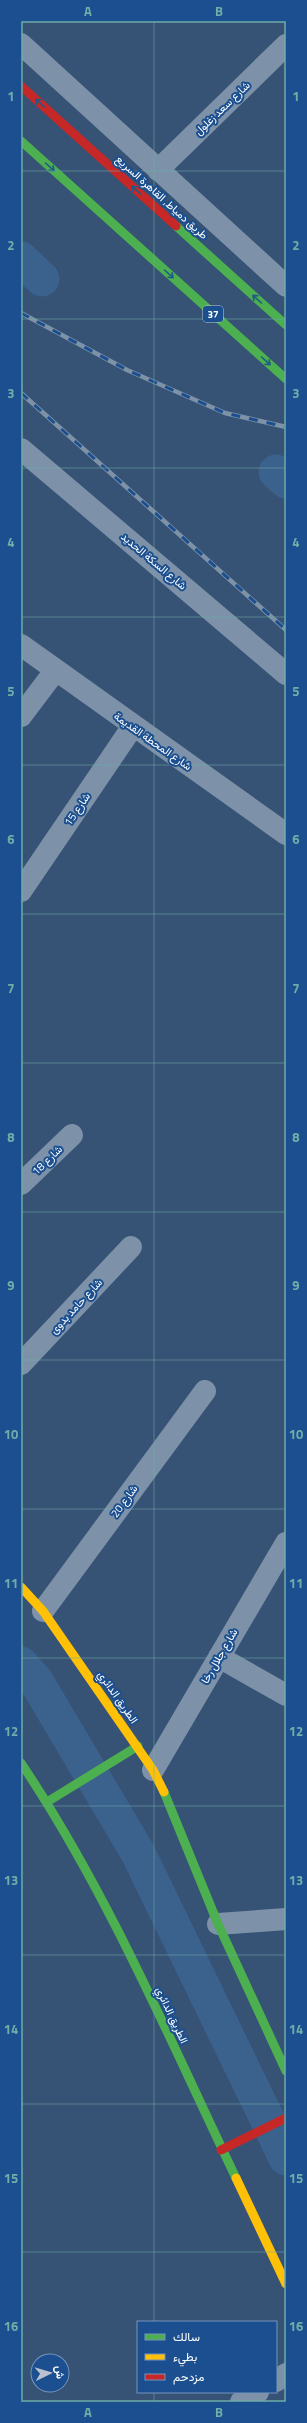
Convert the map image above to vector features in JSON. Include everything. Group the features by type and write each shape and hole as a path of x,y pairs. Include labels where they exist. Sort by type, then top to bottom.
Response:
{"main road":[{"name":"طريق دمياط, القاهرة السريع","path":"21,86 286,325"},
{"name":"37","path":"21,141 286,379"},
{"name":"الطريق الدائري","path":"21,1587 43,1611 138,1746 153,1770 171,1804 218,1924 286,2071"},
{"path":"47,1802 138,1746"},
{"name":"الطريق الدائري","path":"21,1763 47,1802 110,1914 286,2284"},
{"path":"221,2150 286,2118"}],"street":[{"path":"21,44 286,286"},
{"name":"شارع سعد زغلول","path":"158,170 286,45"},
{"name":"شارع السكة الحديد","path":"21,449 286,674"},
{"name":"شارع المحطة القديمة","path":"21,645 55,671 286,834"},
{"path":"21,716 55,671"},
{"name":"شارع 15","path":"21,891 133,726"},
{"name":"شارع 18","path":"21,1184 72,1135"},
{"name":"شارع حامد بدوى","path":"21,1364 131,1247"},
{"name":"شارع 20","path":"43,1611 205,1391"},
{"name":"شارع جلال رخا","path":"153,1770 219,1656 280,1565 286,1543"},
{"path":"219,1656 286,1695"},
{"path":"218,1924 286,1919"},
{"path":"277,2380 286,2374"},
{"path":"241,2402 256,2393"}],"waterway":[{"path":"21,259 42,279"},
{"path":"276,472 286,481"},
{"path":"21,1664 36,1681 138,1853 286,2158"}],"railway":[{"path":"21,313 127,370 225,413 286,427"},
{"path":"21,393 286,630"}],"traffic: fast":[{"path":"21,141 286,379"},
{"path":"176,226 286,325"},
{"path":"47,1802 138,1746"},
{"path":"21,1763 82,1863 110,1915 236,2178"},
{"path":"164,1792 218,1924 286,2071"}],"traffic: slow":[{"path":"21,1587 43,1611 153,1770 164,1792"},
{"path":"236,2178 286,2284"}],"traffic: jam":[{"path":"21,86 176,226"},
{"path":"221,2150 286,2118"}]}
